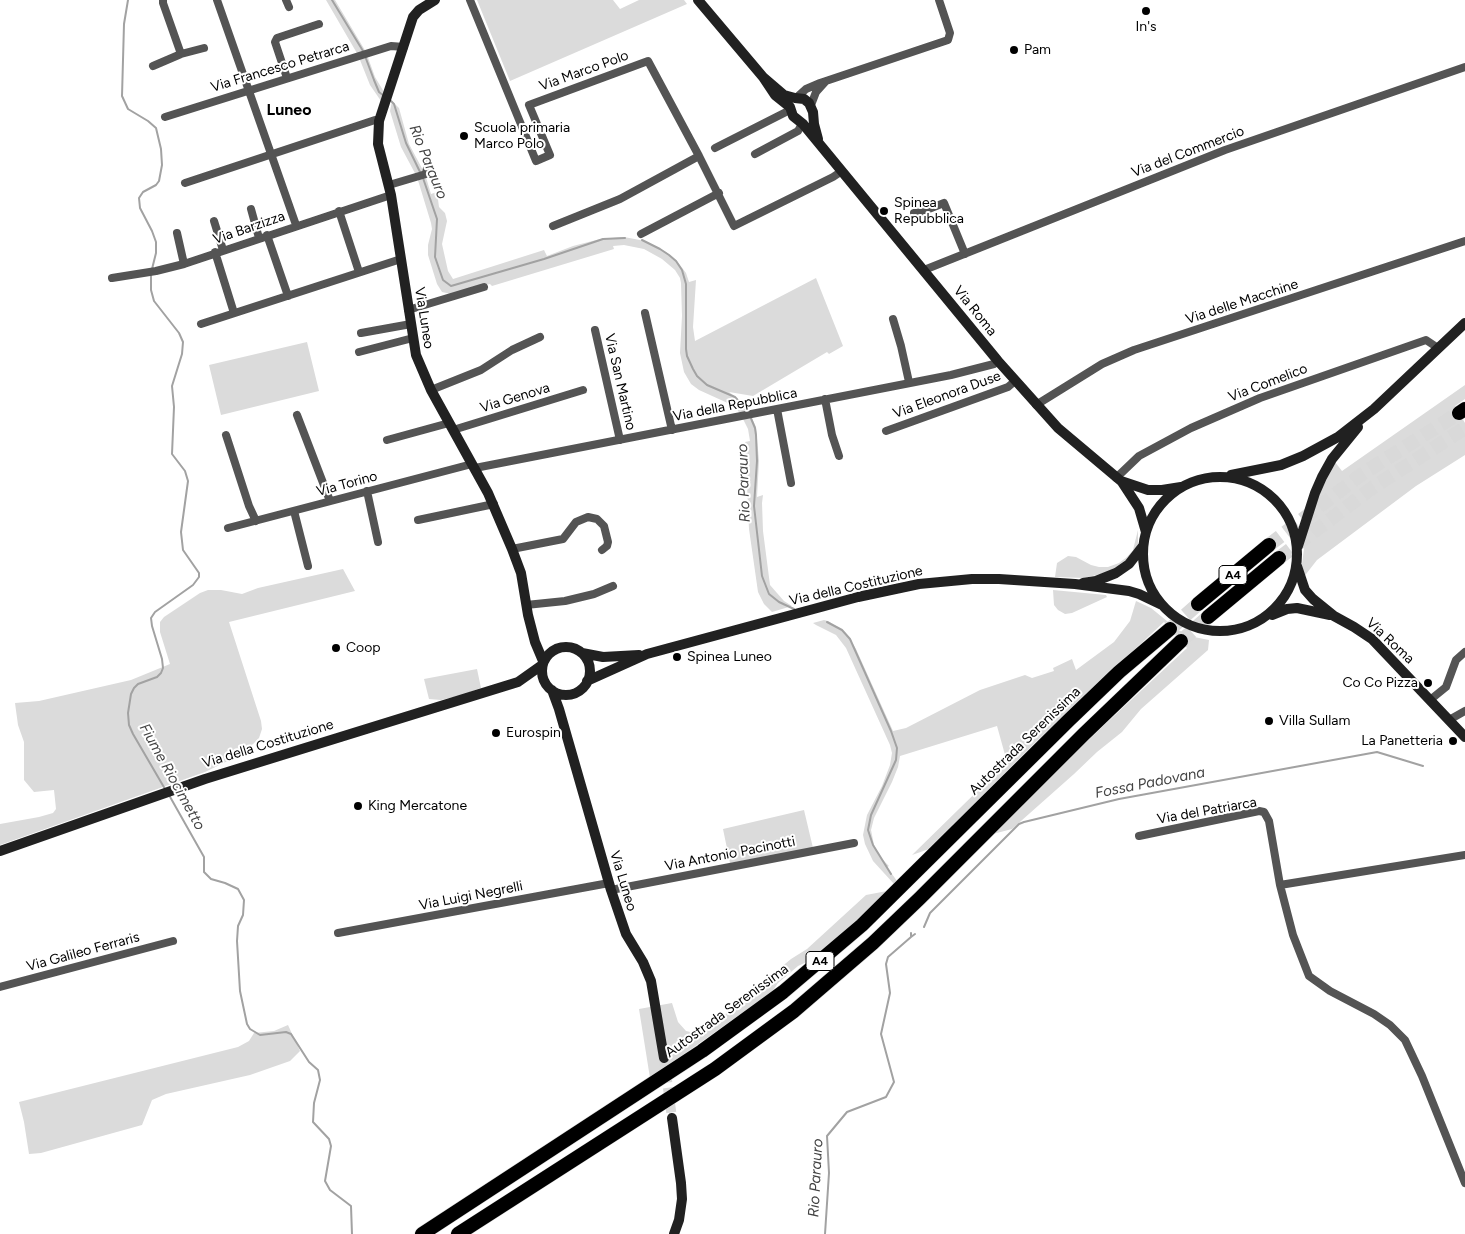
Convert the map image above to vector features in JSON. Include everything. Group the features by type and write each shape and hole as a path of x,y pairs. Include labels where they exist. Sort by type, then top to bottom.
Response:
{"highway":[{"name":"A4","path":"1198,604 1269,545"},
{"name":"A4","path":"1208,617 1279,558"},
{"name":"Autostrada Serenissima","path":"422,1234 702,1051 783,992 862,924 1119,672 1170,629"},
{"name":"A4","path":"458,1234 715,1069 794,1011 873,943 1084,734 1181,641"}],"main road":[{"name":"Via Luneo","path":"435,0 414,14 379,121 378,144 390,190 408,310 420,368 430,390 494,504 521,573 533,634 543,663"},
{"name":"Via Roma","path":"698,0 763,77 793,103 793,116 821,144 1036,405 1067,436 1119,479"},
{"name":"Via Roma","path":"793,103 804,99 812,100 815,131 821,144"},
{"path":"803,124 810,122 814,116"},
{"path":"1119,479 1148,490 1162,490 1181,487 1203,478 1225,476 1281,465 1303,456 1338,437 1374,409 1465,323"},
{"path":"1297,550 1322,477 1340,449 1374,409"},
{"path":"1225,476 1252,483 1262,488 1284,511 1295,537 1297,550 1293,580 1287,593 1276,607 1263,618"},
{"path":"1119,479 1139,508 1146,532"},
{"path":"1181,487 1162,502 1154,514 1146,532 1143,546 1145,577 1151,592 1172,615 1185,623 1204,630 1236,630 1292,608 1307,609 1334,616"},
{"path":"1075,584 1096,581 1116,573 1135,558 1143,546"},
{"path":"1296,565 1309,595 1334,616"},
{"name":"Via della Costituzione","path":"588,681 648,654 866,595 919,584 948,580 999,579 1075,584"},
{"path":"1075,584 1128,591 1160,604"},
{"name":"Via Roma","path":"1334,616 1372,639 1465,737"},
{"path":"533,634 540,644 553,650"},
{"path":"559,709 571,694 583,688 590,674 590,666 582,652 568,646 560,647 553,650 543,663 542,675 549,688 561,694 571,694"},
{"name":"Via della Costituzione","path":"582,652 616,657 648,654"},
{"name":"Via della Costituzione","path":"518,682 543,663"},
{"name":"Via della Costituzione","path":"0,851 172,790 432,707 518,682 530,682 549,688"},
{"name":"Via Luneo","path":"549,688 559,709 627,938 651,981 664,1058"},
{"path":"672,1118 682,1199 679,1220 674,1234"}],"street":[{"path":"163,0 181,54"},
{"path":"217,0 250,89 296,225"},
{"name":"Via Marco Polo","path":"470,0 536,161 550,155 529,105"},
{"path":"715,148 793,103 806,89 948,40 951,35 939,0 947,0 944,12"},
{"path":"287,78 275,42 277,38 319,24"},
{"name":"Via Francesco Petrarca","path":"165,117 370,52 391,46 404,47"},
{"path":"153,66 181,54 204,48"},
{"name":"Via Marco Polo","path":"516,109 648,61 699,156"},
{"name":"Via del Commercio","path":"924,270 1225,150 1465,67"},
{"path":"806,89 812,100 821,86 829,80"},
{"path":"186,182 374,120 379,121"},
{"path":"754,154 798,131 803,124"},
{"path":"553,226 620,199 699,156 734,226 842,171"},
{"name":"Via Barzizza","path":"112,278 184,264 339,211 422,175 428,161"},
{"path":"641,234 719,193"},
{"path":"914,213 944,203 965,254"},
{"path":"251,209 259,238"},
{"path":"339,211 359,272"},
{"path":"214,222 234,313"},
{"path":"177,233 184,264"},
{"path":"267,235 288,296"},
{"name":"Via delle Macchine","path":"1036,405 1102,364 1134,350 1465,241"},
{"path":"201,324 401,259"},
{"path":"408,310 484,287"},
{"path":"646,313 672,430"},
{"path":"892,319 901,346 909,382"},
{"path":"361,333 411,324"},
{"name":"Via San Martino","path":"595,330 620,440"},
{"path":"430,390 481,370 512,350 540,337"},
{"path":"359,352 413,338"},
{"name":"Via Comelico","path":"1119,479 1139,456 1191,428 1260,398 1426,340 1438,348"},
{"name":"Via della Repubblica","path":"473,466 620,440 777,409 983,367 998,361"},
{"name":"Via Eleonora Duse","path":"886,431 1008,387 1015,381"},
{"name":"Via Genova","path":"387,440 451,426 583,390"},
{"path":"825,399 832,435 840,456"},
{"path":"777,409 791,483"},
{"path":"297,415 330,501"},
{"path":"226,435 248,506 256,521"},
{"name":"Via Torino","path":"228,528 368,491 473,466"},
{"path":"368,491 378,542"},
{"path":"418,520 494,504"},
{"path":"294,511 308,566"},
{"path":"512,549 564,539 576,522 588,516 597,519 604,526 608,542 602,550"},
{"path":"526,605 565,601 594,594 613,586"},
{"path":"1430,700 1446,687 1456,660 1465,652"},
{"path":"1449,720 1465,710"},
{"name":"Via del Patriarca","path":"1139,836 1259,811 1264,812 1269,821 1280,885 1293,935 1308,976 1330,990 1364,1007 1390,1025 1409,1045 1465,1183"},
{"name":"Via Antonio Pacinotti","path":"610,886 854,843"},
{"path":"1280,885 1465,855"},
{"name":"Via Luigi Negrelli","path":"338,933 610,886"},
{"name":"Via Galileo Ferraris","path":"0,987 173,941"}],"shaded area":[{"path":"326,0 335,0 366,52 375,77 384,92 381,101 370,85 358,55"},
{"path":"477,0 613,0 620,9 639,0 684,0 687,4 510,81"},
{"path":"392,101 399,108 409,144 425,174 431,194 437,192 439,207 445,213 447,221 442,244 448,271 453,279 544,250 547,256 573,246 600,239 624,237 645,241 666,252 677,261 686,273 689,282 696,280 693,327 695,341 816,278 843,346 829,354 827,352 753,396 729,392 746,405 756,427 759,461 757,497 763,495 763,531 770,585 784,601 792,606 772,612 764,604 758,592 749,529 745,442 750,441 748,429 740,413 732,405 699,390 691,384 684,372 680,353 681,283 675,270 662,259 644,249 624,245 613,246 614,249 492,286 490,284 451,294 442,292 437,284 428,255 428,245 432,229 431,223 417,177 401,147 390,111"},
{"path":"307,342 319,391 221,415 209,365"},
{"path":"1465,385 1465,399 1455,406 1465,423 1465,455 1416,486 1317,560 1303,578 1302,564 1307,526 1317,495 1335,462 1342,471"},
{"path":"1138,530 1138,544 1134,552 1109,572 1084,578 1055,577 1057,563 1068,556 1076,557 1099,567 1108,567 1119,563 1133,550"},
{"path":"343,569 355,591 229,622 261,721 262,729 259,738 253,744 236,757 205,772 0,845 0,824 39,817 53,813 56,809 54,790 34,792 24,780 24,742 18,725 15,703 39,701 131,680 170,664 160,632 160,622 164,617 200,593 208,590 221,590 242,594 258,588"},
{"path":"1053,590 1106,595 1107,597 1072,613 1065,614 1054,605"},
{"path":"1136,601 1151,608 1178,630 1194,637 1209,640 1208,650 1141,709 1122,732 1097,752 1012,829 993,834 1072,755 1187,648 1164,622 1037,741 929,849 912,855 1007,762 997,726 900,756 898,767 874,818 871,830 874,845 880,857 889,866 887,867 897,881 894,884 873,861 863,835 867,815 882,786 890,765 892,753 890,745 846,648 836,635 813,623 824,620 828,621 848,636 856,649 893,731 906,728 980,690 1025,675 1032,678 1054,671 1053,668 1072,659 1076,670 1114,642 1130,621"},
{"path":"477,669 481,688 441,700 429,699 424,679"},
{"path":"804,810 813,848 730,863 723,829"},
{"path":"887,891 813,959 798,966 778,983 772,992 650,1078 639,1009 672,1003 678,1022 686,1031 695,1033 724,1015 756,991 791,959 807,949 866,895"},
{"path":"288,1025 300,1051 290,1061 250,1075 166,1094 152,1100 142,1125 41,1153 29,1154 19,1102 238,1047 249,1041 254,1033 274,1031"}],"waterway":[{"name":"Fiume Riocimetto","path":"128,0 124,24 122,96 128,109 156,128 161,149 162,165 159,181 156,185 143,192 139,198 140,208 156,242 156,253 152,269"},
{"name":"Rio Parauro","path":"332,0 363,51"},
{"name":"Rio Parauro","path":"365,56 379,92 384,96"},
{"name":"Rio Parauro","path":"390,100 394,104 406,143 421,174"},
{"name":"Rio Parauro","path":"423,178 437,219 435,257 443,280 451,286 544,259 603,239 625,238"},
{"name":"Rio Parauro","path":"642,240 669,255 682,270 686,284 686,349 687,356 697,376 707,385 735,397 748,412"},
{"name":"Fiume Riocimetto","path":"151,273 151,290 154,301 179,333 183,342 182,354 172,386 174,407 172,454 185,471 188,481 181,532 183,550 199,573 199,577 193,585 155,612 151,618 163,668 157,677 138,684 134,688 131,694 128,713 129,725 133,734 165,789"},
{"name":"Rio Parauro","path":"750,416 756,435 757,461 754,506 762,576 769,594 779,602 794,609"},
{"name":"Rio Parauro","path":"827,622 842,630 850,639 897,748 896,760 871,815 868,830 873,845 891,874"},
{"name":"Fossa Padovana","path":"924,927 930,913 1019,824 1024,822 1119,799 1377,752 1423,766"},
{"name":"Fiume Riocimetto","path":"169,795 204,857 204,872 211,879 238,889 244,900 243,915 238,926 237,941 240,991 247,1024 250,1029 260,1035 286,1032 291,1034 309,1062 318,1070 320,1080 314,1103 313,1122 329,1139 331,1146 325,1181 330,1190 351,1206 352,1234"},
{"name":"Rio Parauro","path":"825,1234 829,1173 827,1136 847,1112 886,1097 894,1082 881,1034 890,993 886,964 888,957 911,937 911,933"},
{"name":"Fossa Padovana","path":"911,937 915,934"}],"tunnel":[{"path":"1269,545 1362,474 1459,413"},
{"path":"1279,558 1372,488 1465,428"},
{"path":"1170,629 1198,604"},
{"path":"1181,641 1208,617"},
{"path":"664,1058 672,1118"}],"place":[{"name":"In's","path":"1146,11"},
{"name":"Pam","path":"1014,50"},
{"name":"Scuola primaria Marco Polo","path":"464,136"},
{"name":"Spinea Repubblica","path":"884,211"},
{"name":"Coop","path":"336,648"},
{"name":"Spinea Luneo","path":"677,657"},
{"name":"Co Co Pizza","path":"1428,683"},
{"name":"Villa Sullam","path":"1269,721"},
{"name":"Eurospin","path":"496,733"},
{"name":"La Panetteria","path":"1453,741"},
{"name":"King Mercatone","path":"358,806"}],"district":[{"name":"Luneo","path":"289,110"}]}
